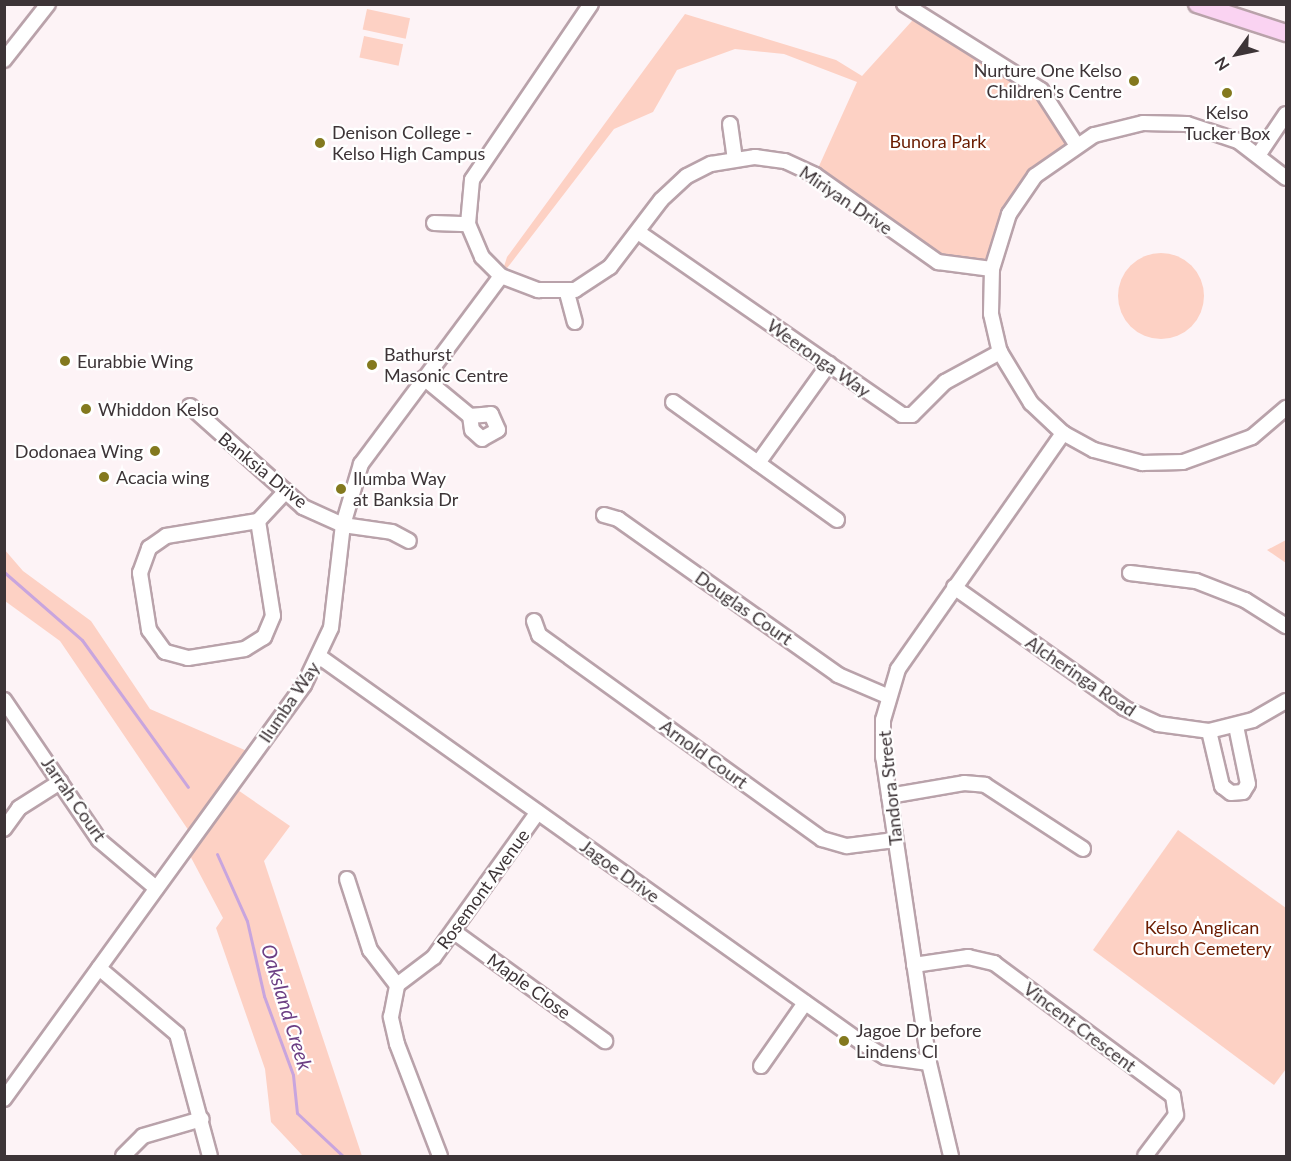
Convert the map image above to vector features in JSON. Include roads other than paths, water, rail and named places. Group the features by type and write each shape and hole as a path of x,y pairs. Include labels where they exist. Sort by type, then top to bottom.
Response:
{"main road":[{"path":"1197,4 1286,33"}],"street":[{"path":"4,60 48,4"},
{"path":"574,322 567,293 532,289 501,276 482,257 468,224 467,201 478,163 591,4"},
{"path":"904,4 1041,90 1076,144"},
{"path":"1259,154 1287,114"},
{"path":"1287,178 1259,154 1213,131 1168,122 1118,127 1076,144 1021,194 999,238 992,269 991,314 1000,352 1031,403 1063,433 1122,459 1183,462 1252,437 1287,408"},
{"path":"730,124 735,158"},
{"name":"Miriyan Drive","path":"567,293 604,273 687,176 735,158 768,157 802,168 938,262 992,269"},
{"path":"434,223 468,224"},
{"name":"Weeronga Way","path":"638,231 908,416 945,382 1000,352"},
{"name":"Ilumba Way","path":"4,1099 320,657 335,610 343,525 361,464 501,276"},
{"path":"758,463 829,364"},
{"path":"424,378 470,416"},
{"path":"673,402 837,520"},
{"name":"Banksia Drive","path":"190,406 303,507 343,525 392,532 409,541"},
{"name":"Tandora Street","path":"951,1156 929,1063 895,840 882,742 887,696 898,669 1063,433"},
{"path":"258,522 273,616 264,637 245,649 211,655 188,658 165,652 149,630 141,581 141,560 149,548 166,536 258,522 286,490"},
{"name":"Douglas Court","path":"604,515 618,519 846,680 887,696"},
{"path":"1130,573 1196,581 1245,600 1287,626"},
{"name":"Alcheringa Road","path":"954,587 1124,708 1158,724 1209,731 1236,726 1287,701"},
{"name":"Arnold Court","path":"534,621 539,635 822,839 847,846 895,840"},
{"name":"Jagoe Drive","path":"320,657 878,1053 929,1063"},
{"name":"Jarrah Court","path":"4,700 99,840 156,888"},
{"path":"1209,731 1222,786 1231,793 1243,792 1248,784 1236,726"},
{"path":"4,829 19,808 60,782"},
{"path":"889,796 964,783 985,785 1083,849"},
{"name":"Rosemont Avenue","path":"397,985 434,957 538,812"},
{"path":"347,879 370,950 397,985 391,1017 397,1044 440,1156"},
{"name":"Maple Close","path":"453,932 606,1041"},
{"name":"Vincent Crescent","path":"914,965 968,957 994,963 1173,1096 1176,1115 1145,1156"},
{"path":"99,968 177,1034 210,1156"},
{"path":"761,1065 805,1003"},
{"path":"123,1156 152,1132 201,1119"}],"waterway":[{"name":"Oaksland Creek","path":"4,572 82,640 188,787"},
{"name":"Oaksland Creek","path":"217,854 247,921 264,996 293,1075 297,1113 343,1156"}],"place":[{"name":"Nurture One Kelso Children's Centre","path":"1134,81"},
{"name":"Kelso Tucker Box","path":"1227,93"},
{"name":"Denison College - Kelso High Campus","path":"320,143"},
{"name":"Eurabbie Wing","path":"65,361"},
{"name":"Bathurst Masonic Centre","path":"372,365"},
{"name":"Whiddon Kelso","path":"86,409"},
{"name":"Dodonaea Wing","path":"155,451"},
{"name":"Acacia wing","path":"104,477"},
{"name":"Ilumba Way at Banksia Dr","path":"341,489"},
{"name":"Jagoe Dr before Lindens Cl","path":"844,1041"}],"park label":[{"name":"Bunora Park","path":"938,141"},
{"name":"Kelso Anglican Church Cemetery","path":"1202,938"}]}
